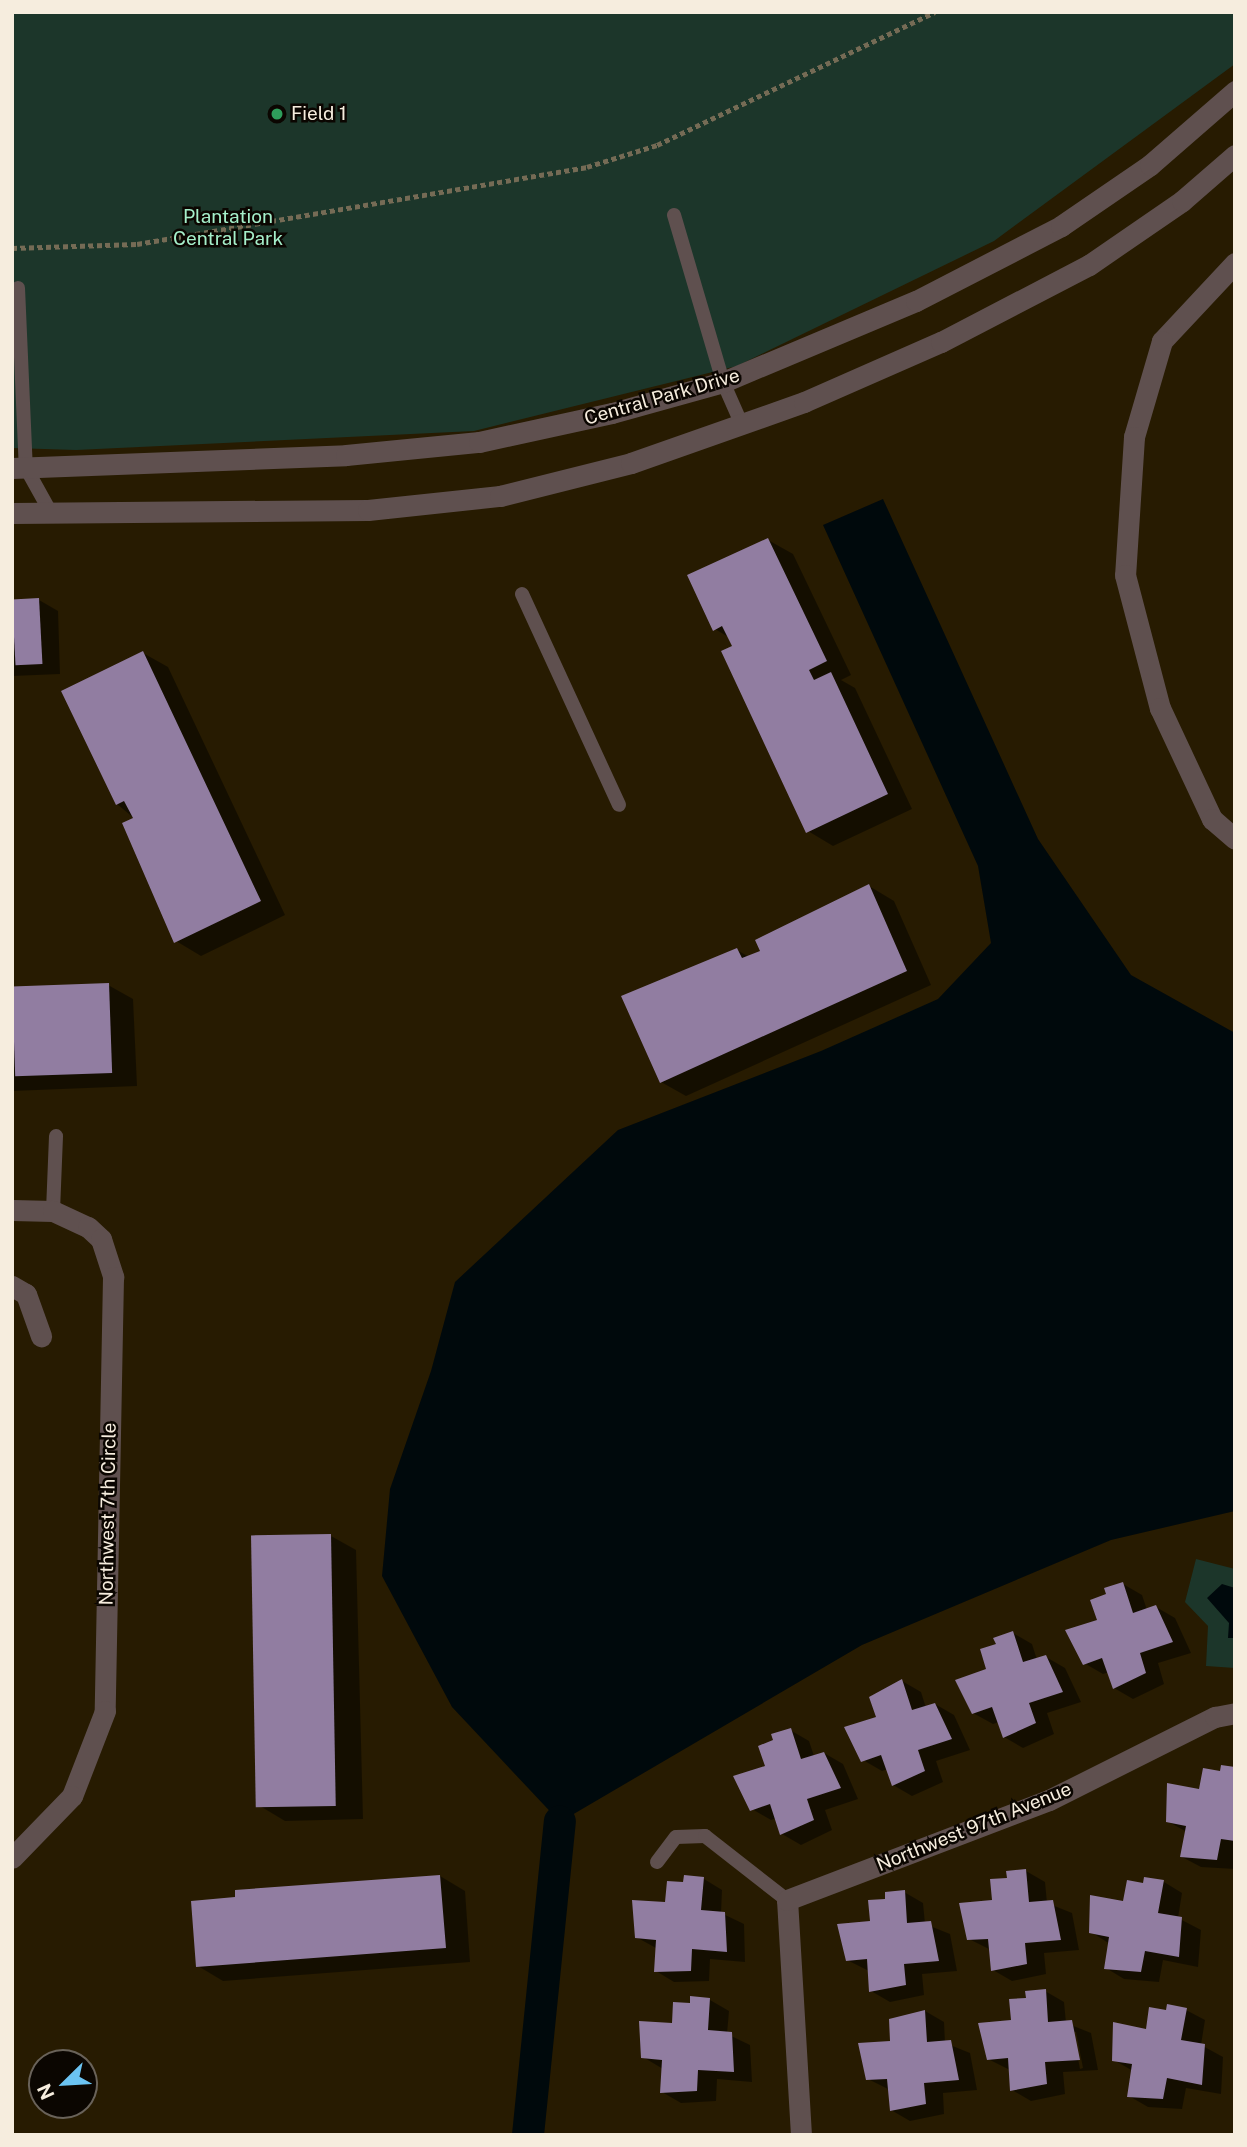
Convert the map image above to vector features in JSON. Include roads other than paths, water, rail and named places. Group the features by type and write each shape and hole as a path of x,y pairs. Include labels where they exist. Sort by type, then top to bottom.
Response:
{"street":[{"name":"Central Park Drive","path":"19,468 346,456 479,442 611,413 723,382 916,302 1060,226 1150,165 1235,91"},
{"path":"12,513 368,510 500,495 631,463 742,425 941,342 1089,265 1182,201 1235,155"},
{"path":"1235,262 1162,341 1134,437 1125,575 1160,708 1212,819 1235,839"},
{"name":"Northwest 7th Circle","path":"12,1210 53,1211 75,1219 102,1239 113,1277 105,1711 72,1797 12,1858"},
{"path":"12,1286 26,1294 41,1336"},
{"name":"Northwest 97th Avenue","path":"787,1900 1049,1800 1215,1717 1235,1713"},
{"path":"787,1900 801,2135"}],"lane":[{"path":"674,215 723,382 742,425"},
{"path":"18,288 19,468 51,513"},
{"path":"522,594 619,805"},
{"path":"53,1211 56,1136"},
{"path":"657,1862 676,1837 705,1836 787,1900"}],"waterway":[{"path":"528,2135 560,1822"}],"place":[{"name":"Field 1","path":"277,114"}],"park label":[{"name":"Plantation Central Park","path":"228,228"}]}
